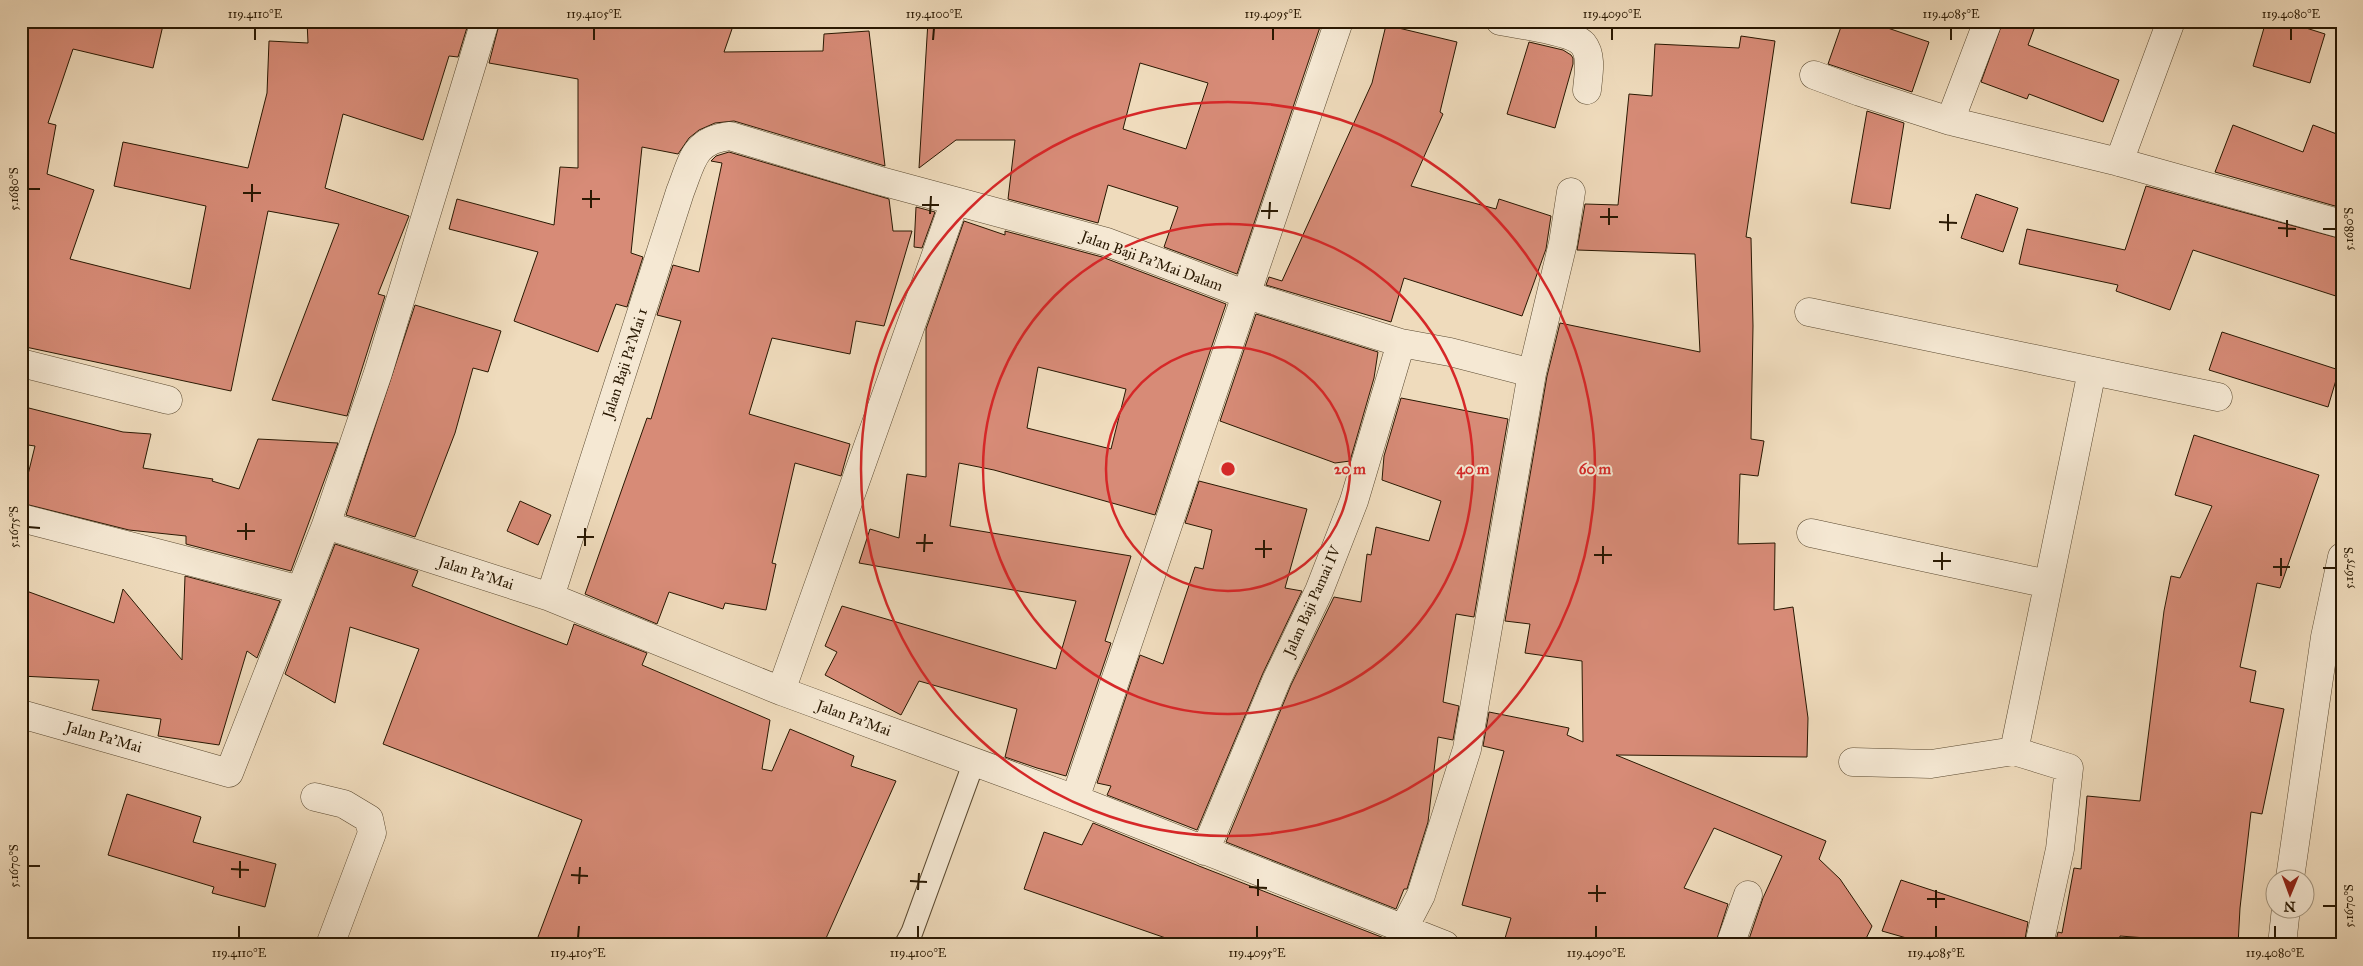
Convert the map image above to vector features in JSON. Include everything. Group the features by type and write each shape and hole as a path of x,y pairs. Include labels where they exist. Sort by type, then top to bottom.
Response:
{"street":[{"path":"326,525 378,372 485,21"},
{"path":"1076,799 1339,21"},
{"path":"1500,21 1543,29 1583,44 1588,57 1587,90"},
{"path":"1950,121 1988,21"},
{"path":"2119,162 2171,21"},
{"path":"1814,75 1950,121 2119,162 2342,224"},
{"name":"Jalan Baji Pa'Mai Dalam","path":"714,138 730,136 955,201 1107,242 1247,295 1401,343 1450,352 1532,373"},
{"name":"Jalan Baji Pa'Mai 1","path":"550,597 680,192 697,150 714,138"},
{"path":"1399,926 1408,920 1421,895 1466,749 1532,373 1563,243 1571,192"},
{"path":"782,691 955,201"},
{"path":"1809,312 2218,397"},
{"name":"Jalan Baji Pamai IV","path":"1205,851 1277,679 1319,591 1354,501 1401,343"},
{"path":"21,363 168,400"},
{"path":"2014,751 2092,371"},
{"path":"21,518 301,590"},
{"name":"Jalan Pa'Mai","path":"21,714 229,773 326,525 550,597 782,691 1076,799 1445,945"},
{"path":"1811,533 2048,584"},
{"path":"2291,868 2325,637 2342,557"},
{"path":"1853,762 1931,764 2014,751 2069,768 2060,849 2039,945"},
{"path":"315,797 344,804 369,819 372,833 330,945"},
{"path":"1730,945 1748,895"},
{"path":"2282,945 2285,918"}],"lane":[{"path":"905,945 912,932 974,762"}],"building":[{"path":"21,21 164,21 153,68 73,49 48,123 56,125 47,174 94,190 70,259 190,289 206,206 114,186 123,142 248,168 267,93 269,41 308,43 307,21 469,21 458,57 449,56 423,140 343,114 325,188 409,216 378,294 385,296 347,416 272,400 339,224 268,211 231,391 21,346"},
{"path":"500,21 712,21 733,26 724,52 823,51 824,34 869,31 885,166 734,121 715,123 699,130 689,138 678,154 642,147 631,253 643,257 627,307 616,304 598,352 514,321 538,252 449,229 457,199 554,225 560,167 578,168 578,79 489,63"},
{"path":"928,21 1300,21 1320,27 1237,274 1164,247 1178,207 1108,185 1098,223 1008,199 1015,140 956,140 919,168","holes":["1140,63 1208,83 1186,149 1123,129"]},
{"path":"1843,21 1867,21 1929,42 1912,92 1828,64"},
{"path":"2003,21 2037,21 2028,45 2119,80 2103,122 2029,94 2027,99 1981,82"},
{"path":"2266,21 2284,21 2325,34 2310,83 2253,66"},
{"path":"1386,25 1457,42 1440,112 1443,114 1411,186 1496,209 1499,199 1551,216 1546,249 1522,316 1404,278 1391,322 1266,285 1269,277 1282,281 1372,83"},
{"path":"1741,36 1775,41 1746,237 1751,238 1753,326 1751,439 1764,441 1758,476 1740,474 1738,544 1775,543 1774,610 1793,607 1808,718 1807,757 1616,755 1826,841 1819,859 1840,879 1872,926 1863,945 1747,945 1763,898 1782,856 1714,828 1684,888 1728,904 1715,945 1503,945 1511,918 1462,905 1504,751 1483,746 1489,712 1569,728 1567,735 1583,742 1582,661 1525,653 1530,624 1505,621 1547,376 1560,323 1700,352 1695,254 1577,250 1585,204 1618,205 1629,94 1652,96 1655,44 1739,48"},
{"path":"1529,42 1563,50 1573,58 1555,128 1507,114"},
{"path":"1867,111 1904,123 1890,209 1851,203"},
{"path":"2233,125 2303,152 2313,125 2342,136 2342,208 2215,172"},
{"path":"729,152 889,199 893,231 912,231 884,326 856,321 850,354 772,338 749,414 850,444 841,476 795,463 772,563 776,564 766,610 725,603 723,609 669,592 657,624 585,594 647,418 651,419 681,321 657,315 673,265 699,272 722,163 711,161 716,156"},
{"path":"2146,186 2342,239 2342,298 2193,250 2170,310 2116,291 2118,285 2019,264 2027,229 2125,250"},
{"path":"1976,194 2018,208 2003,252 1961,238"},
{"path":"916,207 935,212 922,248 914,247"},
{"path":"964,221 1005,235 1005,231 1102,257 1226,304 1155,515 994,470 959,463 950,526 1131,556 1105,641 1111,643 1066,776 1005,757 1017,709 919,681 901,715 825,675 837,652 825,646 842,606 1056,669 1076,601 859,563 870,529 899,538 907,474 926,477 926,329","holes":["1038,367 1126,389 1111,449 1027,428"]},
{"path":"415,305 501,331 488,372 473,368 455,433 415,537 346,515"},
{"path":"1256,314 1378,352 1374,378 1350,461 1335,463 1220,421"},
{"path":"2222,332 2339,370 2328,407 2209,370"},
{"path":"1401,398 1508,419 1474,617 1456,614 1443,702 1459,706 1453,740 1438,737 1428,822 1407,889 1404,889 1396,909 1226,842 1291,685 1334,597 1361,602 1367,554 1371,555 1376,527 1429,541 1441,501 1382,480 1384,456"},
{"path":"21,406 123,432 151,434 143,468 213,479 212,481 239,489 258,439 338,443 291,571 186,544 186,536 129,530 21,503 35,446 21,444"},
{"path":"2194,435 2319,475 2280,588 2257,583 2240,667 2256,671 2250,702 2284,709 2262,814 2251,812 2240,908 2238,945 2120,936 2119,945 2055,945 2058,932 2062,933 2074,868 2081,869 2087,796 2140,801 2164,611 2171,576 2180,578 2212,506 2175,495"},
{"path":"1199,481 1307,509 1285,588 1302,591 1263,673 1197,830 1107,795 1111,786 1097,783 1140,655 1163,664 1195,567 1203,569 1212,530 1185,523"},
{"path":"520,501 551,515 538,545 507,531"},
{"path":"335,544 418,571 412,586 567,645 574,624 647,653 642,665 770,720 762,769 772,771 790,729 854,756 851,766 896,781 823,945 535,945 582,820 383,744 419,649 350,627 335,703 285,674"},
{"path":"185,576 280,601 257,658 247,651 219,745 158,736 161,719 92,710 99,680 21,676 21,589 114,623 123,589 182,660"},
{"path":"127,794 201,817 193,842 276,864 265,907 212,893 214,887 108,855"},
{"path":"1093,823 1384,938 1381,945 1186,945 1024,889 1044,832 1082,845"},
{"path":"1901,880 2028,922 2024,945 1931,945 1882,931"}]}
